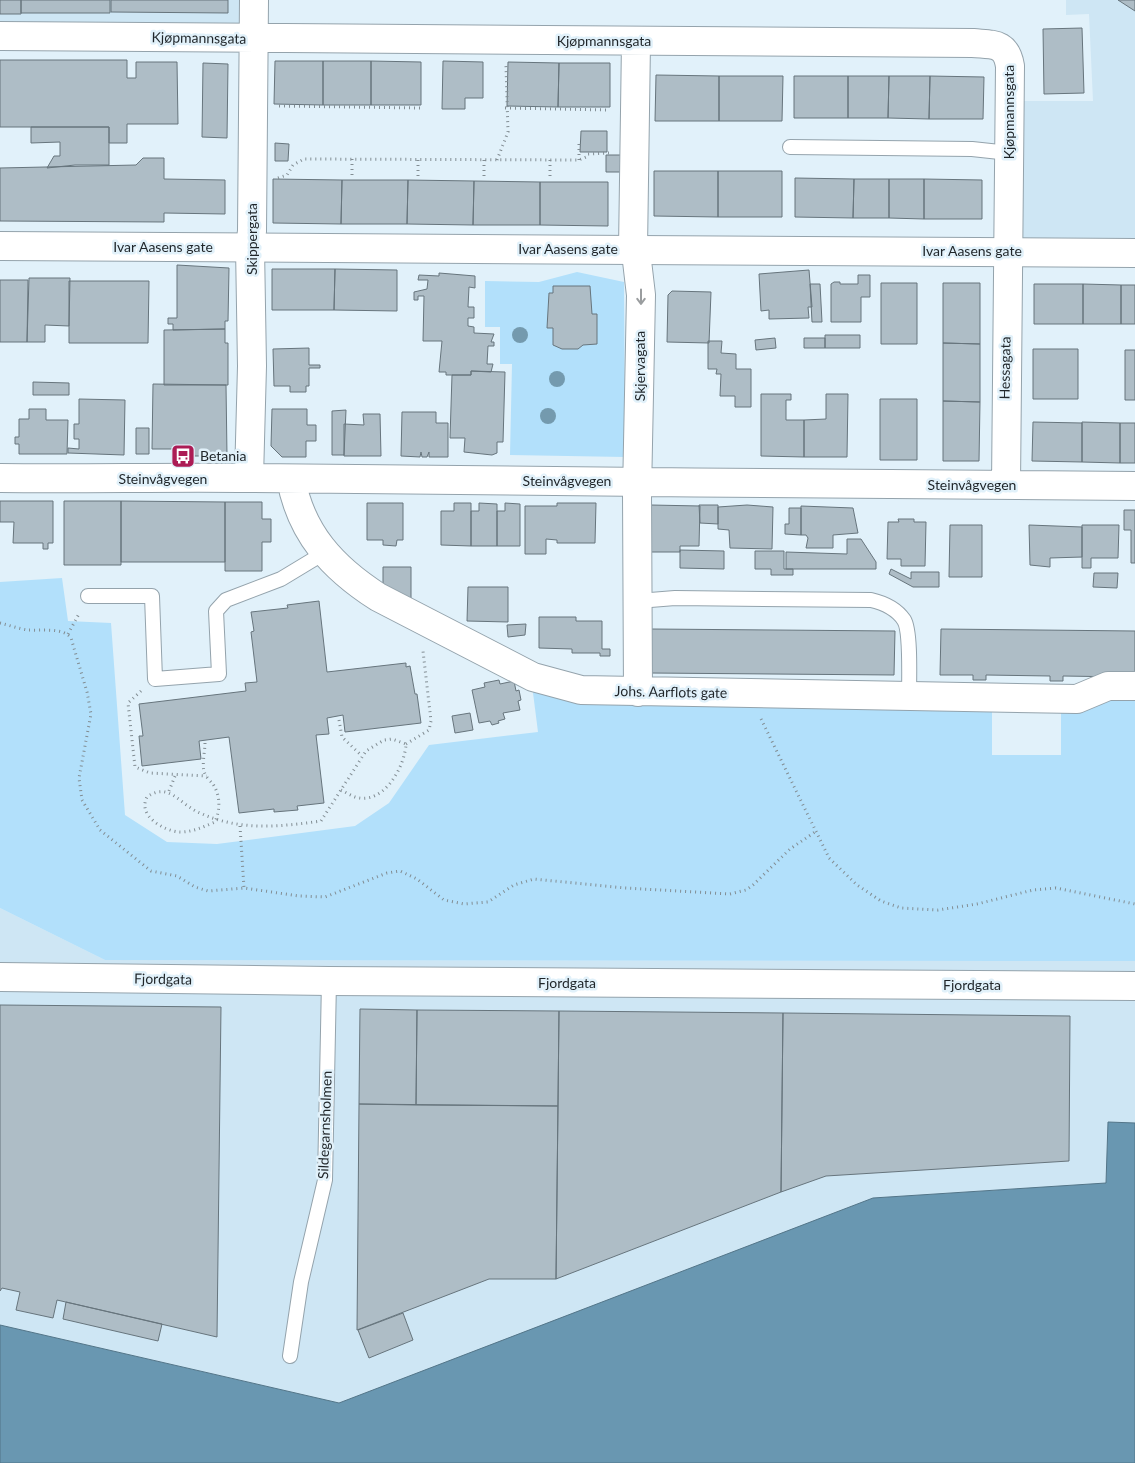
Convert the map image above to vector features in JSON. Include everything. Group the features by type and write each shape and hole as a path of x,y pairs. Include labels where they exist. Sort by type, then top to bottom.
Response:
{"street":[{"name":"Skippergata","path":"249,478 252,366 250,247 252,231 254,0"},
{"name":"Kjøpmannsgata","path":"0,36 973,43 996,46 1003,48 1008,54 1010,66 1007,251"},
{"name":"Skjervagata","path":"636,42 633,249 637,261 641,296 640,435 637,487 638,692"},
{"name":"Ivar Aasens gate","path":"0,246 1135,253"},
{"name":"Hessagata","path":"1006,484 1007,251"},
{"name":"Steinvågvegen","path":"0,478 249,478 637,487 1006,484 1135,486"},
{"name":"Johs. Aarflots gate","path":"291,479 298,506 324,553 358,584 422,620 533,677 581,690 1078,699 1108,686 1135,686"},
{"name":"Fjordgata","path":"0,977 1135,986"}],"lane":[{"path":"790,147 972,150 1009,153"},
{"path":"88,596 152,596 155,679 218,674 216,610 226,600 281,579 324,553"},
{"path":"638,602 685,598 871,600 885,604 896,611 905,621 909,697"},
{"name":"Sildegarnsholmen","path":"290,1356 301,1282 325,1180 329,981"}],"path":[{"path":"497,160 508,132 505,73"},
{"path":"253,106 420,108"},
{"path":"506,108 634,110"},
{"path":"281,178 287,175 293,165 304,159 578,160 578,144"},
{"path":"352,159 352,177"},
{"path":"418,160 418,177"},
{"path":"484,160 484,178"},
{"path":"550,160 550,178"},
{"path":"341,790 360,798 374,795 385,788 402,766 406,744 429,730 431,721 421,634 422,620"},
{"path":"0,623 26,630 59,632 68,634 71,638 87,692 91,714 79,778 80,789 87,812 100,830 151,871 177,876 194,887 208,891 244,888 299,896 325,897 387,873 400,872 410,874 444,900 464,904 488,902 514,885 534,880 730,894 746,890 753,885 790,848 815,832"},
{"path":"755,694 758,711 768,737 829,858 848,878 881,901 901,908 926,910 954,909 1042,888 1075,891 1111,901 1135,904"},
{"path":"128,703 135,767 150,774 207,776"},
{"path":"339,720 342,737 362,756"},
{"path":"205,743 204,772 215,787 219,801 220,810 216,820 215,822 197,830 182,832 154,822 147,814 145,801 154,792 169,791 198,813 216,820 240,826 260,827 320,821 362,756 371,746 384,740 392,739 406,744"},
{"path":"169,791 175,776"},
{"path":"240,826 244,888"}],"shaded area":[{"path":"0,0 254,0 254,39 0,31"},
{"path":"1066,0 1135,0 1135,265 1019,262 1022,101 1093,101 1089,14 1066,15"},
{"path":"577,272 624,282 625,457 510,455 512,364 500,364 500,327 485,327 485,281 539,282"},
{"path":"62,578 68,621 111,623 125,815 167,842 217,844 355,826 389,803 429,745 538,732 532,685 581,702 631,705 992,707 992,755 1061,755 1061,707 1110,694 1135,694 1135,961 105,960 0,908 0,582"},
{"path":"0,908 105,960 1135,961 1135,1123 1108,1123 1106,1183 873,1198 339,1403 0,1325"},
{"path":"1108,1122 1135,1123 1135,1463 0,1463 0,1325 339,1403 873,1198 1106,1183"}],"building":[{"path":"0,0 21,0 21,14 0,14"},
{"path":"21,0 110,0 110,13 21,13"},
{"path":"111,0 228,0 228,13 111,12"},
{"path":"1118,0 1135,0 1135,11"},
{"path":"1082,28 1084,93 1044,94 1043,29"},
{"path":"0,60 127,60 127,78 136,78 136,62 177,62 178,124 127,124 127,143 109,143 109,127 0,127"},
{"path":"275,61 323,61 323,105 274,104"},
{"path":"323,61 371,61 371,105 323,105"},
{"path":"371,61 421,62 421,105 371,105"},
{"path":"443,61 483,62 483,98 465,98 465,109 442,109"},
{"path":"508,62 559,63 558,107 507,106"},
{"path":"203,63 228,64 227,138 202,137"},
{"path":"559,63 610,63 610,107 558,107"},
{"path":"656,75 719,76 719,121 655,121"},
{"path":"719,76 783,76 782,121 719,121"},
{"path":"794,76 848,76 848,118 794,118"},
{"path":"848,76 889,76 888,118 848,118"},
{"path":"889,76 930,76 929,119 888,118"},
{"path":"930,76 984,77 983,119 929,119"},
{"path":"31,127 109,127 109,165 75,165 47,168 54,156 60,156 60,142 31,143"},
{"path":"581,131 607,131 607,152 580,152"},
{"path":"275,143 289,144 288,161 275,161"},
{"path":"606,155 621,155 621,172 606,172"},
{"path":"143,158 164,158 164,179 225,180 225,214 164,213 164,222 0,221 0,168 136,165"},
{"path":"654,171 718,171 718,217 654,216"},
{"path":"718,171 782,171 782,217 718,217"},
{"path":"795,178 854,179 853,218 795,217"},
{"path":"273,179 342,180 341,224 273,223"},
{"path":"854,179 889,179 889,218 853,218"},
{"path":"889,179 924,179 924,219 889,218"},
{"path":"924,179 982,180 982,219 924,219"},
{"path":"342,180 408,180 407,224 341,224"},
{"path":"408,180 474,181 473,225 407,224"},
{"path":"474,181 540,182 540,225 473,225"},
{"path":"540,182 608,182 608,226 540,225"},
{"path":"177,265 229,268 228,321 225,321 225,329 173,330 173,324 168,324 168,318 177,318"},
{"path":"272,269 335,269 334,310 272,310"},
{"path":"335,269 397,270 397,311 334,310"},
{"path":"809,270 812,307 808,307 809,318 769,319 769,310 761,311 759,274"},
{"path":"439,273 475,276 475,288 469,287 468,307 474,307 474,318 468,318 468,326 474,327 474,333 494,334 491,342 494,342 494,346 488,346 487,364 493,364 491,372 471,371 471,375 446,375 446,372 439,372 442,341 423,341 424,296 418,296 418,300 414,300 414,292 427,289 428,280 418,280 419,275 439,276"},
{"path":"858,275 870,275 870,297 861,297 861,322 831,322 831,284 840,282 840,284 858,284"},
{"path":"29,278 70,278 69,326 45,325 45,342 27,342"},
{"path":"0,280 28,280 27,342 0,342"},
{"path":"69,281 149,281 148,343 69,343"},
{"path":"881,283 917,283 917,344 881,344"},
{"path":"943,283 980,283 980,344 943,343"},
{"path":"810,284 820,284 822,322 812,322"},
{"path":"1034,284 1083,284 1083,324 1034,324"},
{"path":"1083,284 1121,285 1121,324 1083,324"},
{"path":"1121,285 1135,285 1135,324 1121,324"},
{"path":"553,286 590,286 592,314 597,314 597,344 583,345 578,349 562,349 553,345 553,328 547,328 549,293 553,293"},
{"path":"672,291 711,292 709,343 667,342 668,295"},
{"path":"225,329 225,343 228,343 228,385 164,385 164,330"},
{"path":"825,335 860,335 860,348 825,348"},
{"path":"775,338 776,348 756,350 755,340"},
{"path":"804,338 825,338 825,348 804,348"},
{"path":"708,341 722,341 721,353 736,354 736,369 751,369 751,407 735,407 735,396 720,396 721,374 716,374 717,369 708,369"},
{"path":"943,343 980,344 980,402 943,401"},
{"path":"309,348 309,365 320,365 320,368 309,368 309,386 306,386 306,392 290,392 290,386 274,386 273,349"},
{"path":"1033,349 1078,349 1078,399 1033,399"},
{"path":"1125,350 1135,350 1135,400 1125,400"},
{"path":"471,371 505,372 503,442 497,442 497,453 492,455 464,452 465,438 450,438 452,375 471,375"},
{"path":"33,382 69,383 69,395 33,395"},
{"path":"153,384 226,385 227,456 187,456 187,446 184,446 184,449 152,449"},
{"path":"761,394 791,394 791,400 786,400 786,420 804,420 804,457 761,456"},
{"path":"826,394 848,394 847,457 804,457 804,420 826,419"},
{"path":"79,399 125,400 124,455 68,453 68,448 79,449 79,439 74,439 74,424 79,424"},
{"path":"880,399 917,399 917,460 880,460"},
{"path":"943,401 980,402 979,461 943,461"},
{"path":"29,409 46,409 46,420 68,420 67,454 19,454 19,444 15,444 15,437 19,437 19,419 29,419"},
{"path":"272,409 307,409 307,425 316,425 316,441 306,441 306,457 282,457 271,446"},
{"path":"346,410 344,455 332,455 332,411"},
{"path":"402,412 436,412 436,423 448,423 448,457 429,457 429,452 427,457 422,457 421,452 420,457 401,456"},
{"path":"363,414 380,414 381,456 344,456 344,424 364,425"},
{"path":"1033,422 1082,423 1082,462 1032,461"},
{"path":"1082,422 1120,423 1120,463 1082,462"},
{"path":"1120,423 1135,423 1135,463 1120,463"},
{"path":"136,428 149,428 149,454 136,454"},
{"path":"0,501 53,501 53,543 48,543 48,549 43,549 43,543 13,543 14,522 0,522"},
{"path":"64,501 121,501 121,565 64,565"},
{"path":"121,501 225,502 225,562 121,562"},
{"path":"225,502 262,502 262,519 271,519 271,542 262,542 262,571 225,571"},
{"path":"367,503 403,503 403,540 397,540 396,546 383,545 383,540 367,540"},
{"path":"454,503 471,503 471,546 441,545 441,511 454,511"},
{"path":"479,503 497,504 497,546 471,546 471,511 479,511"},
{"path":"505,503 520,504 520,546 497,546 497,511 505,511"},
{"path":"557,503 596,503 595,543 557,543 557,540 546,539 546,554 525,554 525,506 557,506"},
{"path":"651,505 700,506 699,546 680,546 680,552 651,552"},
{"path":"699,505 718,505 718,524 700,523"},
{"path":"747,505 773,507 772,549 730,548 729,530 718,529 718,507"},
{"path":"801,506 853,508 858,533 833,535 833,548 806,548 808,538 806,535 801,535"},
{"path":"789,508 801,508 801,535 785,534 785,524 789,524"},
{"path":"1124,510 1135,510 1135,563 1131,563 1131,530 1124,530"},
{"path":"898,519 914,519 914,522 926,522 925,566 901,566 901,559 887,559 888,522 899,522"},
{"path":"950,525 982,525 982,577 949,577"},
{"path":"1029,525 1082,527 1082,557 1050,558 1050,567 1030,565"},
{"path":"1082,525 1119,525 1118,558 1091,558 1091,568 1082,568"},
{"path":"847,539 861,539 876,562 876,569 786,569 786,552 847,554"},
{"path":"680,550 724,551 724,569 680,568"},
{"path":"755,551 784,551 784,569 793,569 793,575 771,575 771,569 755,569"},
{"path":"383,567 411,567 411,601 383,587"},
{"path":"891,569 911,579 911,572 939,572 939,587 913,587 889,574"},
{"path":"1094,573 1118,573 1117,588 1093,587"},
{"path":"468,587 508,587 508,622 467,621"},
{"path":"319,601 327,672 406,663 406,667 410,666 415,694 417,694 421,723 345,732 343,715 327,718 329,734 316,735 324,803 297,806 298,810 274,812 274,809 239,813 229,737 199,741 201,759 142,766 139,736 143,736 139,704 246,691 245,683 257,682 251,632 254,631 251,612 288,608 287,605"},
{"path":"539,617 576,617 576,621 602,621 602,649 610,649 610,656 600,656 600,653 572,653 572,649 539,648"},
{"path":"526,624 525,635 508,637 507,625"},
{"path":"651,629 895,631 894,675 650,673"},
{"path":"941,629 1135,631 1135,682 1127,677 1063,676 1063,681 1050,681 1050,676 986,675 986,680 973,680 973,675 940,675"},
{"path":"499,680 500,684 514,681 516,691 519,690 521,700 518,701 520,710 503,713 505,719 498,721 499,723 492,725 490,721 479,723 472,690 485,687 484,683"},
{"path":"470,713 473,730 455,733 452,716"},
{"path":"0,1005 221,1007 217,1337 57,1300 53,1318 16,1310 20,1292 2,1288 0,1291"},
{"path":"360,1009 417,1010 416,1105 359,1104"},
{"path":"417,1010 559,1011 558,1106 416,1105"},
{"path":"559,1011 783,1013 781,1192 556,1279"},
{"path":"783,1013 1070,1016 1069,1161 826,1176 781,1192"},
{"path":"359,1104 558,1106 556,1279 489,1279 357,1330"},
{"path":"66,1302 162,1324 158,1341 63,1319"},
{"path":"403,1313 413,1340 369,1358 358,1330"}],"place":[{"name":"Betania","path":"183,456"}]}
